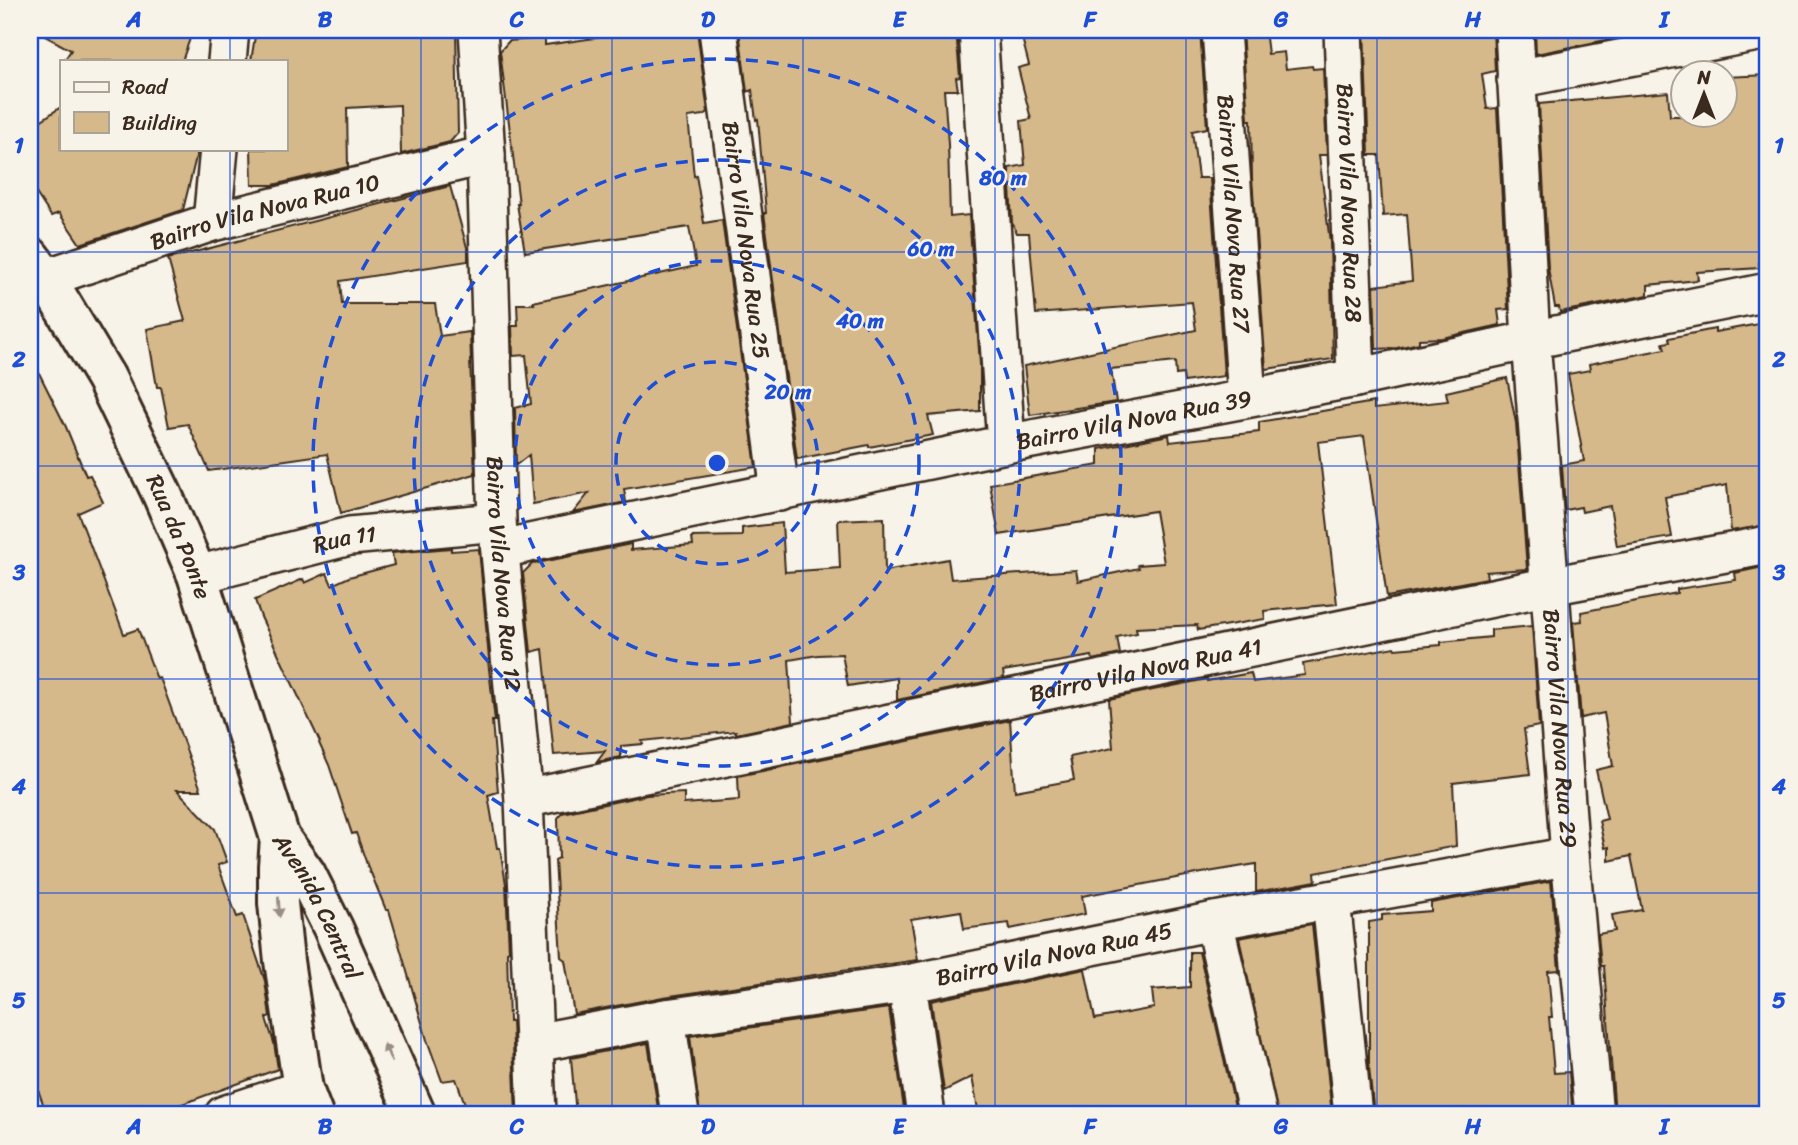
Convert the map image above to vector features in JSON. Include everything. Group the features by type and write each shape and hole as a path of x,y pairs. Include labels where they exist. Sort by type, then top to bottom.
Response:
{"street":[{"path":"227,60 230,30"},
{"name":"Bairro Vila Nova Rua 12","path":"478,30 486,155 499,535 524,799 537,1115"},
{"name":"Bairro Vila Nova Rua 25","path":"718,30 779,492"},
{"path":"978,30 1006,444"},
{"name":"Bairro Vila Nova Rua 27","path":"1221,30 1247,398"},
{"name":"Bairro Vila Nova Rua 28","path":"1343,30 1356,378"},
{"path":"1514,30 1516,79 1768,30"},
{"name":"Bairro Vila Nova Rua 29","path":"1516,79 1531,340 1570,856 1594,1115"},
{"path":"212,222 219,150"},
{"name":"Bairro Vila Nova Rua 10","path":"38,267 486,155"},
{"name":"Rua da Ponte","path":"38,267 106,378 162,494 197,575 280,838"},
{"name":"Bairro Vila Nova Rua 39","path":"499,535 779,492 1006,444 1356,378 1768,292"},
{"name":"Rua 11","path":"197,575 350,536 499,535"},
{"name":"Bairro Vila Nova Rua 41","path":"524,799 1550,586 1768,545"},
{"name":"Avenida Central","path":"280,838 279,915 284,961 308,1102"},
{"name":"Avenida Central","path":"280,838 306,874 416,1115"},
{"name":"Bairro Vila Nova Rua 45","path":"535,1043 666,1018 906,984 1214,921 1570,856"},
{"path":"1331,900 1353,1115"},
{"path":"1214,921 1258,1115"},
{"path":"906,984 926,1115"},
{"path":"666,1018 680,1115"},
{"path":"224,1115 308,1102"}],"building":[{"path":"34,30 193,30 182,60 65,60 71,50"},
{"path":"256,30 456,30 458,133 450,142 401,154 400,105 347,108 348,167 273,185 252,185 251,150 287,150 287,60 251,60"},
{"path":"624,30 697,30 708,112 688,117 694,176 696,175 704,223 722,220 756,467 624,489 626,502 573,513 589,493 533,504 529,455 516,465 515,408 531,404 526,355 513,356 512,326 518,326 517,304 534,304 533,302 696,266 689,227 525,252 500,51 509,41 545,38 545,45 624,34"},
{"path":"739,30 956,30 960,77 956,78 958,90 944,90 950,217 969,215 980,364 980,411 928,416 933,435 797,459 764,213 758,119 756,120 752,90 747,92"},
{"path":"1020,30 1200,30 1207,128 1192,131 1198,178 1210,178 1224,376 1184,382 1183,374 1176,375 1175,362 1111,369 1116,402 1030,415 1024,366 1196,330 1192,302 1036,314 1029,233 1017,233 1012,223 1009,168 1025,165 1021,121 1031,119 1018,68 1029,65"},
{"path":"1242,30 1265,30 1268,54 1284,52 1286,69 1312,66 1313,69 1323,68 1327,155 1319,155 1330,242 1333,359 1266,369 1252,178 1251,120 1248,120"},
{"path":"1364,30 1493,30 1495,71 1482,74 1487,109 1497,108 1508,309 1498,310 1500,325 1442,338 1419,339 1419,343 1397,348 1376,349 1374,286 1412,281 1407,214 1383,216 1379,155 1369,155"},
{"path":"1535,30 1646,30 1646,32 1536,54"},
{"path":"1768,75 1768,262 1759,263 1760,268 1697,272 1698,280 1648,285 1648,295 1560,312 1559,307 1555,307 1548,268 1539,104 1668,92 1668,130 1738,130 1738,76"},
{"path":"60,108 60,150 198,150 183,210 80,244 59,213 51,216 30,184 30,128"},
{"path":"450,186 468,251 468,261 340,281 342,304 435,304 440,336 470,332 475,474 341,513 327,454 209,471 188,424 169,427 161,387 157,387 147,329 185,321 168,259"},
{"path":"1764,323 1768,379 1768,525 1731,531 1727,485 1665,497 1672,537 1617,546 1610,506 1582,512 1581,507 1565,510 1562,465 1584,461 1568,374 1590,370 1589,364 1665,349 1663,343 1670,342 1669,338"},
{"path":"30,355 66,427 86,476 90,475 103,502 78,513 124,634 138,629 157,679 160,678 201,790 177,790 215,829 227,862 218,865 237,917 243,915 265,981 270,1016 266,1018 278,1069 152,1115 47,1115 30,1067"},
{"path":"1507,378 1516,423 1527,569 1486,572 1487,578 1387,597 1364,436 1318,442 1337,604 1264,611 1265,619 1198,630 1197,625 1136,628 1137,633 1117,637 1120,654 1003,671 1004,678 897,700 897,678 848,686 842,654 789,660 793,722 736,734 736,731 642,741 643,744 621,746 621,757 597,762 605,751 554,755 543,649 531,652 523,573 532,564 631,544 631,550 693,545 692,537 742,536 742,528 782,523 785,572 840,568 838,520 884,518 885,571 948,559 951,579 1076,570 1078,581 1139,568 1138,565 1164,563 1155,511 999,535 990,484 1099,465 1099,449 1169,435 1170,442 1259,432 1259,422 1374,402 1374,409 1448,401 1446,392"},
{"path":"451,548 451,551 479,549 495,721 492,721 498,792 488,795 506,884 509,1022 512,1021 516,1115 469,1115 456,1079 442,1081 427,1040 389,910 386,910 370,873 356,833 352,834 320,742 255,600 303,579 305,583 327,573 332,585 349,577 394,565 392,553"},
{"path":"1768,566 1768,1115 1615,1115 1604,966 1601,966 1598,934 1615,931 1612,915 1642,910 1631,856 1609,861 1609,847 1605,848 1599,821 1607,819 1596,770 1613,766 1604,713 1581,718 1573,622 1582,621 1581,612 1677,593 1677,589 1736,580 1735,573"},
{"path":"1532,626 1539,726 1524,729 1530,774 1453,783 1456,846 1315,873 1316,881 1256,892 1256,864 1202,873 1082,896 1085,914 1010,929 1009,923 964,929 961,911 911,919 918,960 663,997 574,1014 565,960 561,957 555,860 559,858 558,818 562,813 647,795 684,793 684,804 739,800 738,776 1010,720 1015,791 1074,780 1070,757 1113,748 1109,699 1251,673 1253,682 1305,675 1303,664 1394,647 1441,645 1441,642 1491,637 1491,630"},
{"path":"1551,881 1559,970 1548,971 1554,1073 1569,1072 1573,1115 1374,1115 1369,1067 1369,922 1382,920 1382,915 1431,911 1431,903"},
{"path":"1312,924 1332,1115 1278,1115 1239,938"},
{"path":"1190,952 1199,952 1237,1115 979,1115 972,1077 944,1091 931,1001 1085,969 1095,1019 1154,1008 1152,990 1190,987"},
{"path":"889,1008 905,1115 700,1115 690,1036"},
{"path":"648,1043 659,1115 576,1115 571,1058"}]}
